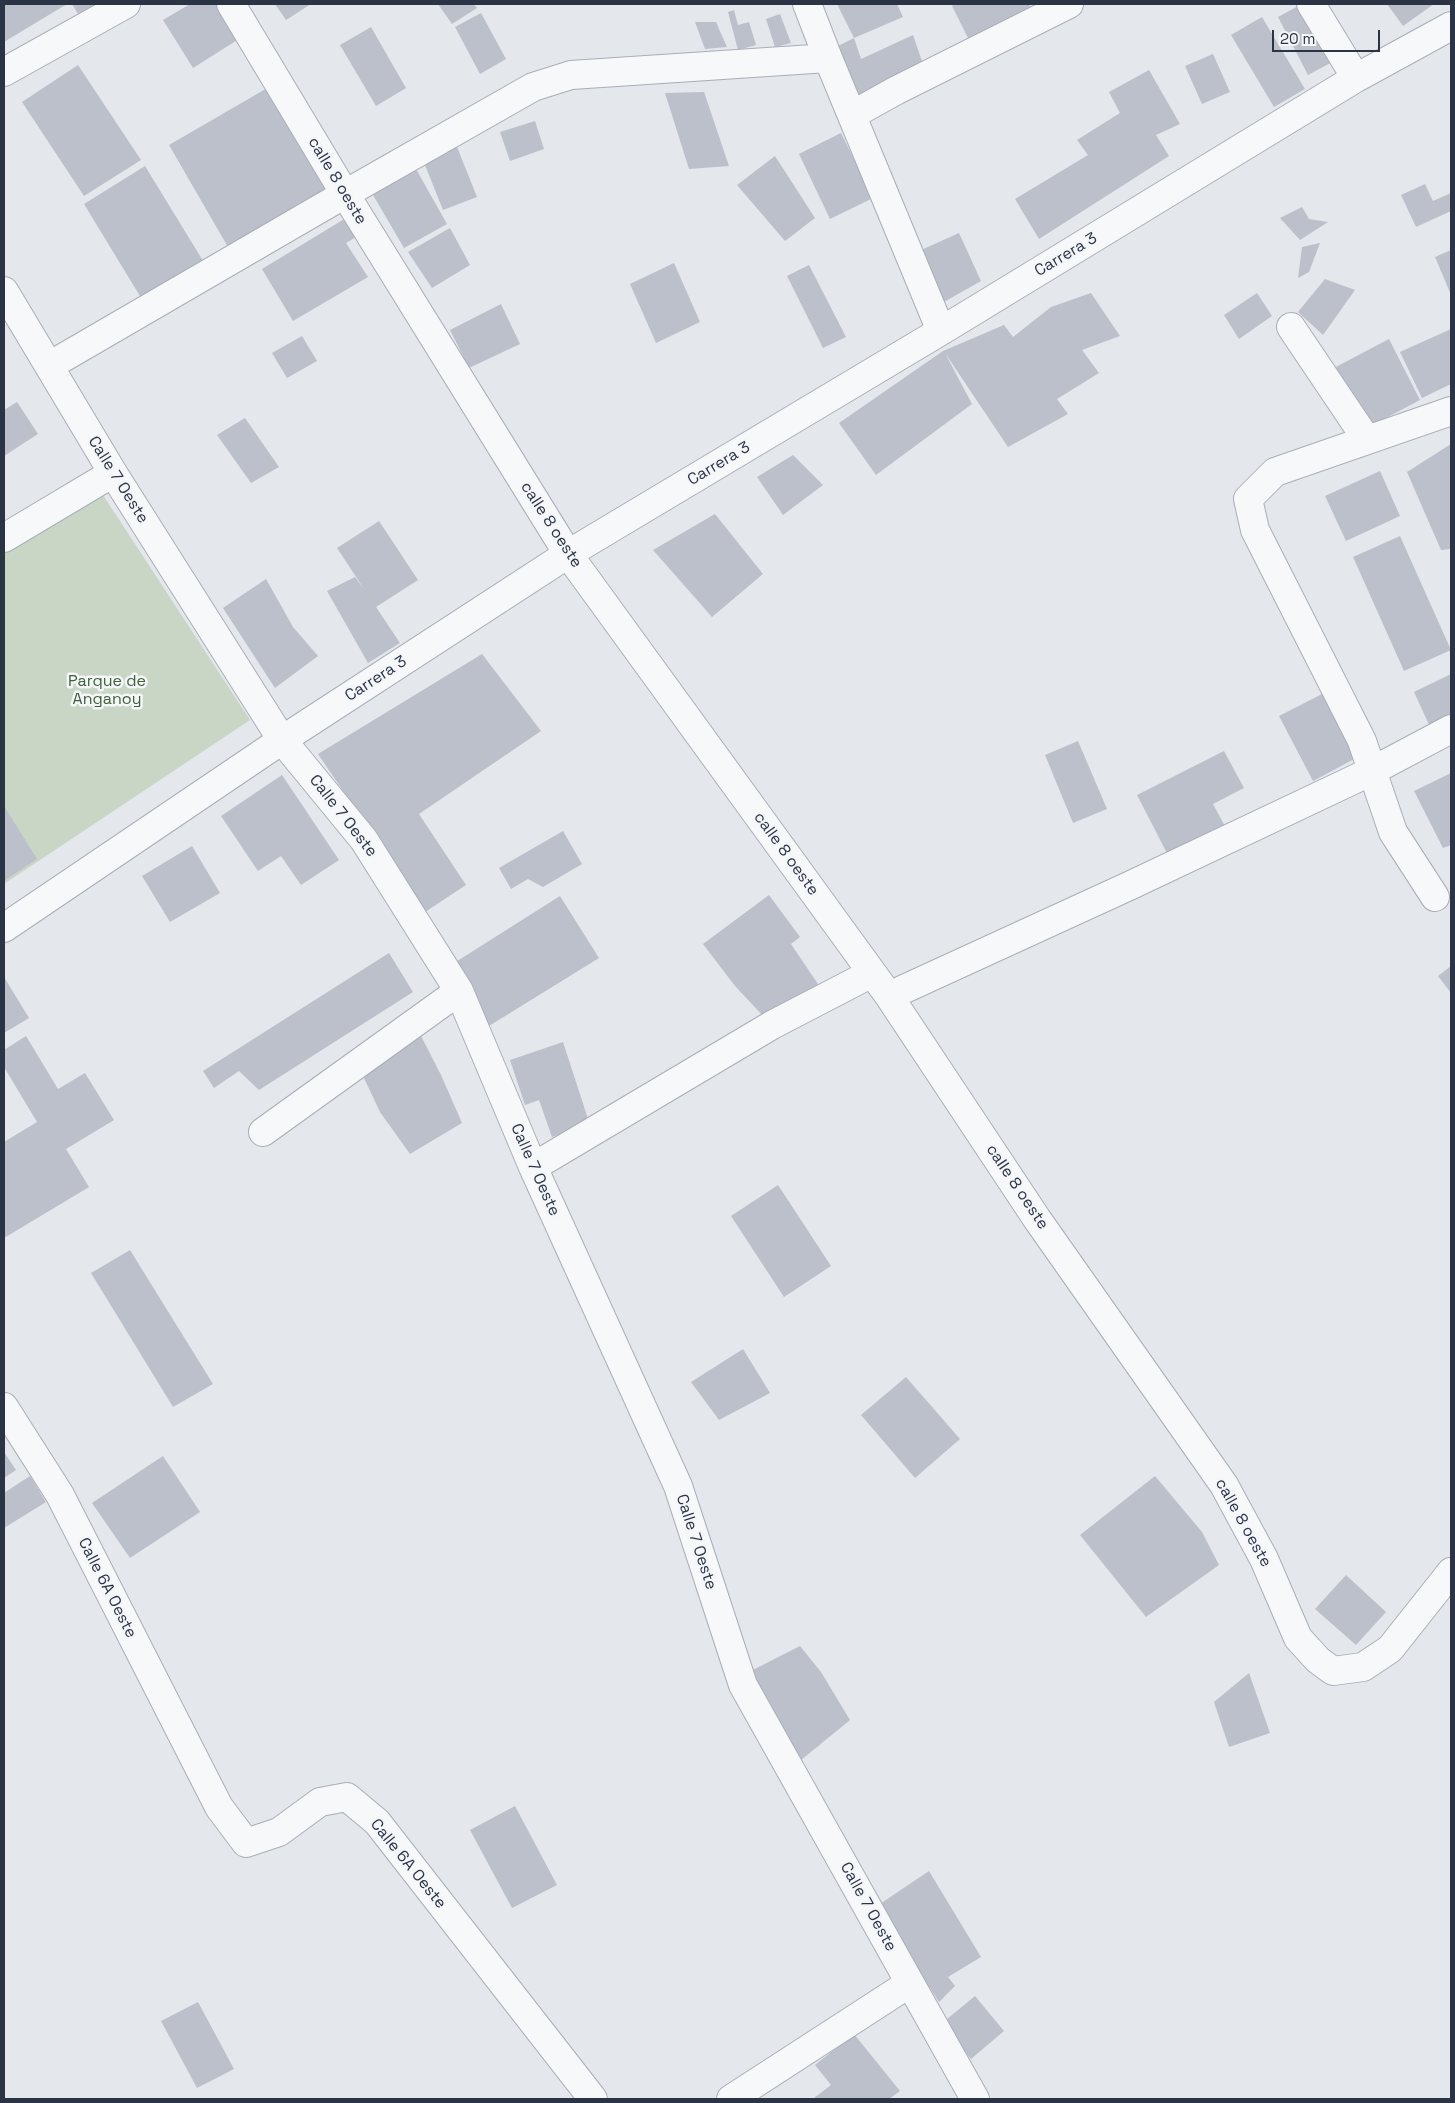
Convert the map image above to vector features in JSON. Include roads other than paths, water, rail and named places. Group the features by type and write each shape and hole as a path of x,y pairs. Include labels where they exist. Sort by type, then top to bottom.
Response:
{"street":[{"path":"4,72 126,4"},
{"name":"calle 8 oeste","path":"231,4 345,194 568,554 889,996 1037,1219 1224,1485 1264,1559 1298,1638 1318,1660 1333,1671 1363,1667 1390,1649 1451,1572"},
{"path":"807,4 941,331"},
{"path":"852,115 897,90 1069,4"},
{"path":"1311,4 1356,78"},
{"name":"Carrera 3","path":"4,928 282,740 568,554 941,331 1356,78 1451,26"},
{"path":"49,366 533,87 571,75 828,58"},
{"name":"Calle 7 Oeste","path":"4,291 113,474 282,740 364,840 459,991 533,1167 678,1486 743,1684 975,2099"},
{"path":"1291,327 1367,440"},
{"path":"1435,896 1393,832 1362,741 1255,530 1248,499 1275,472 1451,410"},
{"path":"4,538 113,474"},
{"path":"889,996 1129,886 1372,771 1451,729"},
{"path":"533,1167 772,1025 872,973"},
{"path":"263,1132 459,991"},
{"name":"Calle 6A Oeste","path":"4,1407 60,1494 219,1807 246,1843 280,1832 320,1802 347,1797 377,1822 593,2099"},
{"path":"731,2099 910,1983"}],"park label":[{"name":"Parque de Anganoy","path":"107,691"}]}
